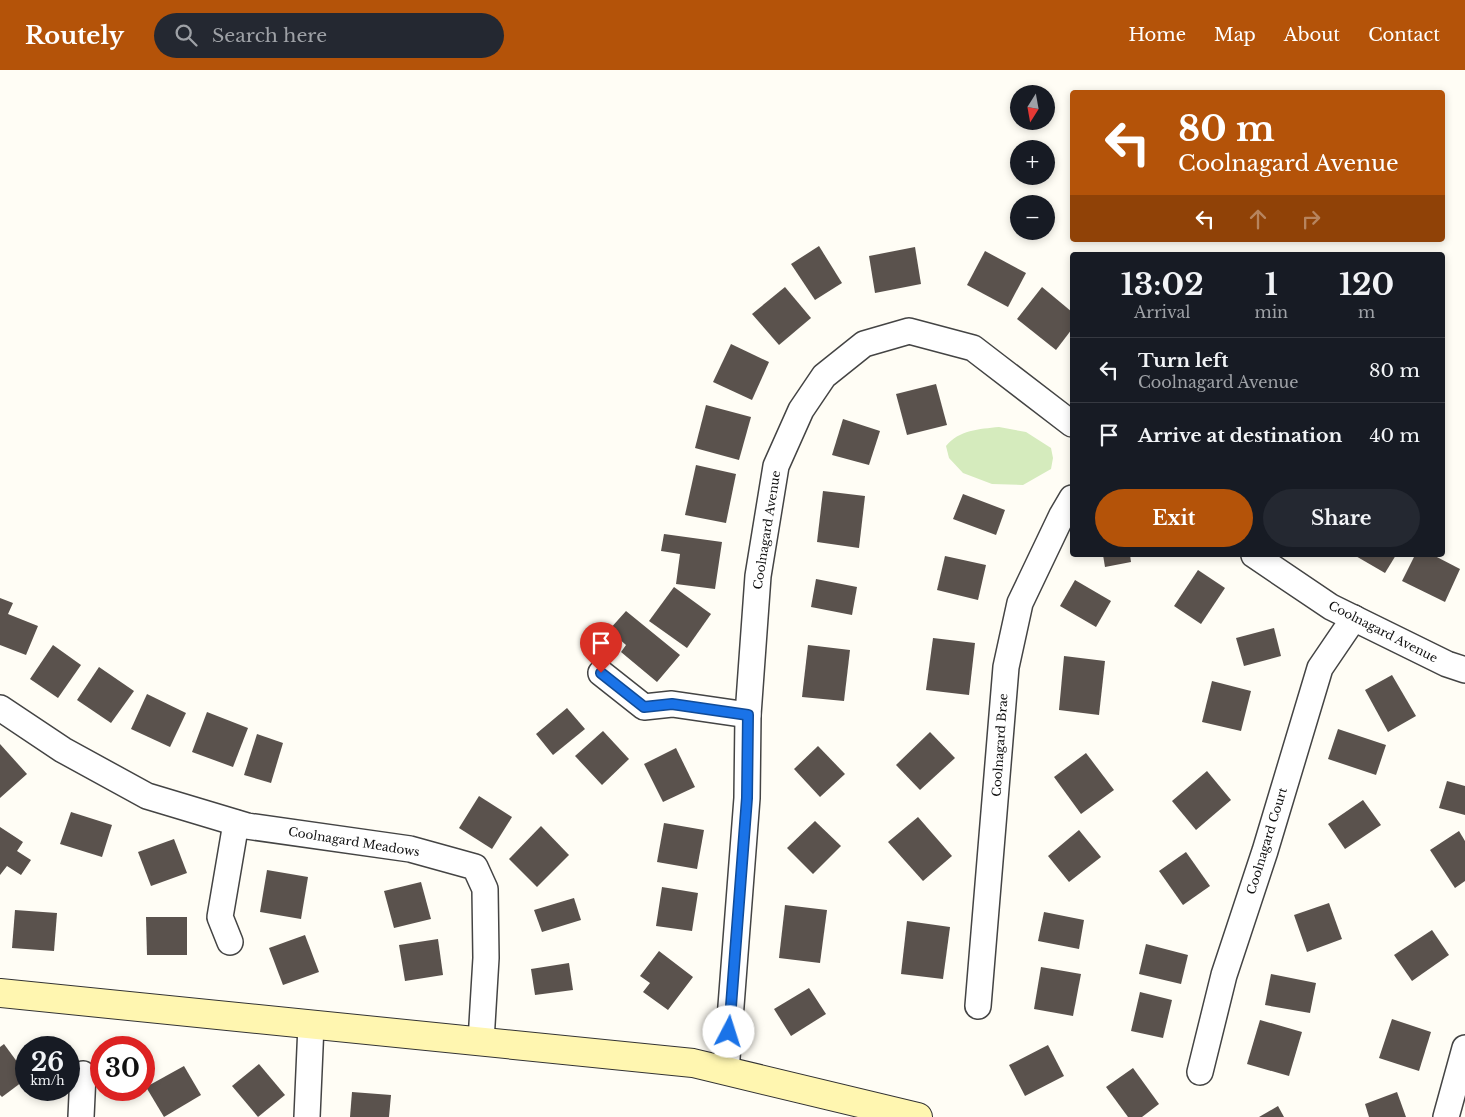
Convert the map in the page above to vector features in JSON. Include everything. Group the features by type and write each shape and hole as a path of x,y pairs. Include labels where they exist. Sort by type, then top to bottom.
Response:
{"street":[{"name":"Coolnagard Avenue","path":"726,1071 747,798 748,715 758,576 776,466 801,410 824,376 864,344 909,331 972,348 1070,422"},
{"name":"Coolnagard Brae","path":"978,1006 1006,667 1020,603 1070,501"},
{"name":"Coolnagard Avenue","path":"1257,557 1331,607 1447,664 1465,670"},
{"name":"Coolnagard Court","path":"1200,1072 1224,975 1265,851 1320,668 1354,618"},
{"path":"601,673 644,707 672,704 748,715"},
{"name":"Coolnagard Meadows","path":"0,708 63,750 147,796 247,826 410,849 475,867 485,889 486,958 481,1042"},
{"path":"230,942 220,917 236,823"},
{"path":"0,993 693,1063 918,1117"},
{"path":"306,1117 311,1025"},
{"path":"1446,1117 1465,1048"},
{"path":"81,1117 83,1074"}],"green space":[{"path":"999,427 1026,432 1051,448 1053,458 1051,469 1023,485 992,484 963,473 949,458 946,446 963,433"}],"building":[{"path":"819,246 842,283 815,300 791,264"},
{"path":"915,247 921,284 875,293 869,256"},
{"path":"985,251 1026,273 1008,307 967,285"},
{"path":"785,287 811,318 779,345 752,314"},
{"path":"1042,287 1070,310 1070,332 1056,350 1017,319"},
{"path":"731,344 769,362 752,400 713,382"},
{"path":"936,384 947,425 907,435 896,394"},
{"path":"706,405 751,417 739,460 695,448"},
{"path":"843,419 880,431 869,465 832,455"},
{"path":"696,465 736,474 726,523 685,515"},
{"path":"823,491 865,496 859,548 817,542"},
{"path":"963,494 1005,510 996,535 953,519"},
{"path":"664,534 722,542 715,589 676,584 680,554 661,551"},
{"path":"945,556 986,565 978,600 937,590"},
{"path":"1103,557 1130,557 1131,562 1105,567"},
{"path":"1357,557 1395,557 1385,573"},
{"path":"1414,557 1437,557 1460,569 1445,602 1402,581"},
{"path":"1198,570 1225,588 1201,624 1174,606"},
{"path":"816,579 857,587 852,615 811,607"},
{"path":"1075,580 1111,601 1096,627 1060,606"},
{"path":"674,587 711,614 687,648 649,621"},
{"path":"0,598 13,603 8,614 38,626 26,655 0,645"},
{"path":"626,611 680,655 657,682 621,652 626,645 609,630"},
{"path":"1274,628 1281,656 1244,666 1236,638"},
{"path":"933,638 975,643 969,695 926,690"},
{"path":"53,645 81,665 58,698 30,679"},
{"path":"808,645 850,650 844,701 802,697"},
{"path":"1064,656 1105,661 1099,715 1059,710"},
{"path":"99,667 134,691 111,723 77,700"},
{"path":"1392,675 1416,716 1388,732 1365,690"},
{"path":"1212,681 1251,691 1241,731 1202,722"},
{"path":"147,694 186,713 170,747 131,729"},
{"path":"567,708 585,729 553,755 536,734"},
{"path":"207,712 248,728 233,767 192,752"},
{"path":"1338,729 1386,745 1376,775 1328,759"},
{"path":"603,731 629,759 602,785 575,756"},
{"path":"930,732 955,758 920,790 896,765"},
{"path":"257,734 283,743 271,783 244,775"},
{"path":"0,744 27,774 0,798"},
{"path":"818,746 845,774 820,797 794,769"},
{"path":"676,748 695,787 663,802 644,764"},
{"path":"1086,753 1114,790 1081,814 1054,777"},
{"path":"1207,771 1231,800 1196,830 1172,801"},
{"path":"1447,781 1465,786 1465,815 1439,808"},
{"path":"479,796 512,817 492,849 459,828"},
{"path":"1363,800 1381,825 1345,849 1328,824"},
{"path":"71,812 112,825 102,857 60,844"},
{"path":"918,817 952,856 923,881 888,842"},
{"path":"815,821 841,846 813,874 787,848"},
{"path":"664,823 704,830 697,869 657,862"},
{"path":"541,826 569,855 537,887 509,859"},
{"path":"0,827 23,842 17,851 31,860 21,875 7,866 0,875"},
{"path":"1079,830 1101,857 1069,882 1048,856"},
{"path":"1459,831 1465,841 1465,881 1455,888 1430,850"},
{"path":"174,839 187,873 151,886 138,852"},
{"path":"1186,852 1210,886 1183,905 1159,871"},
{"path":"267,870 308,877 301,919 260,912"},
{"path":"421,882 431,919 394,928 384,891"},
{"path":"662,887 698,893 692,931 656,926"},
{"path":"574,898 581,920 542,932 534,910"},
{"path":"1329,903 1342,939 1307,952 1294,915"},
{"path":"785,905 827,910 820,963 779,958"},
{"path":"15,910 57,913 54,951 12,948"},
{"path":"1044,912 1084,920 1079,949 1038,941"},
{"path":"146,917 187,917 187,955 147,955"},
{"path":"907,921 950,927 943,979 901,974"},
{"path":"1432,930 1449,955 1412,981 1394,955"},
{"path":"305,935 319,972 283,985 269,948"},
{"path":"438,939 443,975 405,981 399,945"},
{"path":"1146,944 1188,955 1181,984 1139,974"},
{"path":"659,951 693,977 668,1010 643,992 650,983 640,976"},
{"path":"569,963 573,990 535,995 531,969"},
{"path":"1041,967 1081,974 1073,1016 1034,1009"},
{"path":"1271,974 1316,983 1310,1013 1265,1005"},
{"path":"809,988 826,1014 791,1036 774,1009"},
{"path":"1140,992 1172,1000 1163,1038 1131,1031"},
{"path":"1392,1019 1431,1032 1419,1071 1379,1058"},
{"path":"1260,1020 1302,1032 1289,1076 1247,1064"},
{"path":"4,1044 15,1059 15,1087 2,1097 0,1095 0,1047"},
{"path":"1048,1045 1064,1076 1025,1096 1009,1065"},
{"path":"259,1064 285,1095 258,1117 232,1086"},
{"path":"184,1066 201,1095 164,1117 154,1101 155,1082"},
{"path":"1133,1068 1159,1104 1142,1117 1128,1117 1106,1087"},
{"path":"352,1092 391,1095 389,1117 350,1117"},
{"path":"1397,1092 1406,1117 1369,1117 1365,1104"},
{"path":"1278,1106 1284,1117 1259,1117"}],"route":[{"path":"601,673 644,707 672,704 748,715 747,798 729,1032"}]}
